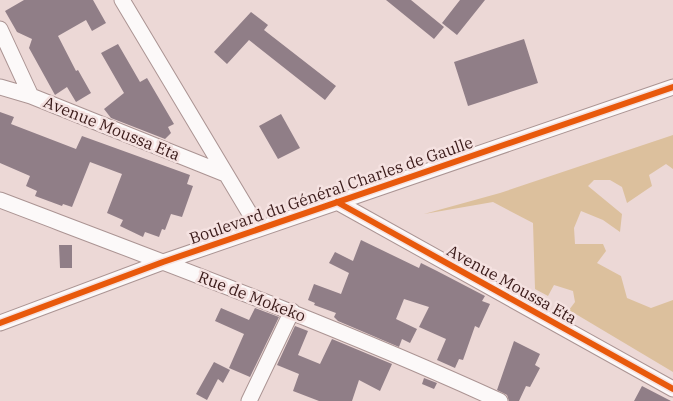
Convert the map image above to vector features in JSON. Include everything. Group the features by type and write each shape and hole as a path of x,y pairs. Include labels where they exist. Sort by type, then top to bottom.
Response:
{"street":[{"path":"122,0 223,172 259,229"},
{"path":"0,29 31,96"},
{"name":"Boulevard du Général Charles de Gaulle","path":"0,323 163,262 673,87"},
{"name":"Avenue Moussa Eta","path":"0,88 31,96 223,172"},
{"name":"Rue de Mokeko","path":"0,200 292,311 399,355 500,401"},
{"name":"Avenue Moussa Eta","path":"337,202 673,389"},
{"path":"249,401 292,311"}],"shaded area":[{"path":"673,135 673,169 666,164 649,175 652,186 627,203 622,187 610,180 594,180 588,186 622,214 620,232 603,220 581,211 574,228 575,244 603,244 606,251 597,263 621,276 627,298 651,308 673,300 673,372 569,310 575,302 573,291 554,285 548,296 535,289 533,223 493,202 424,214 500,193"}],"building":[{"path":"24,0 93,0 106,23 92,31 86,20 58,36 76,71 78,70 91,93 76,102 67,87 55,95 29,48 32,39 17,32 5,11"},
{"path":"386,0 411,0 444,27 434,39"},
{"path":"460,0 485,0 457,35 442,23"},
{"path":"251,12 268,25 264,30 336,86 325,100 249,40 227,64 214,52"},
{"path":"524,39 538,83 468,106 454,62"},
{"path":"118,44 140,82 147,78 174,124 168,127 171,133 165,139 111,118 104,109 124,93 101,53"},
{"path":"0,112 14,117 11,124 76,149 82,136 190,175 187,184 193,186 182,217 171,214 165,230 162,229 159,237 145,232 143,237 120,226 123,220 107,213 122,174 90,162 72,207 63,204 62,206 35,196 37,191 26,186 30,176 0,163"},
{"path":"281,114 300,148 278,159 259,126"},
{"path":"361,240 419,268 421,263 485,296 482,301 490,304 479,328 475,326 463,360 459,359 455,368 437,360 446,339 419,327 429,307 404,299 396,319 417,329 410,343 402,339 399,347 338,321 334,317 336,313 314,305 315,303 308,300 314,284 341,294 349,273 329,263 335,252 353,261"},
{"path":"59,245 72,245 72,268 60,268"},
{"path":"221,308 249,320 255,308 279,317 250,377 229,368 244,334 215,321"},
{"path":"295,326 308,331 298,355 320,364 332,339 392,364 380,391 359,380 352,401 319,401 293,391 299,374 277,365"},
{"path":"514,341 540,354 535,365 540,368 530,387 526,386 519,401 509,401 507,395 497,390"},
{"path":"214,362 230,370 223,383 218,379 207,400 196,394"},
{"path":"424,378 437,383 434,389 422,384"},
{"path":"642,386 671,401 634,401"}],"cycle path":[{"path":"0,323 163,262 673,87"},
{"path":"337,202 673,389"}]}
